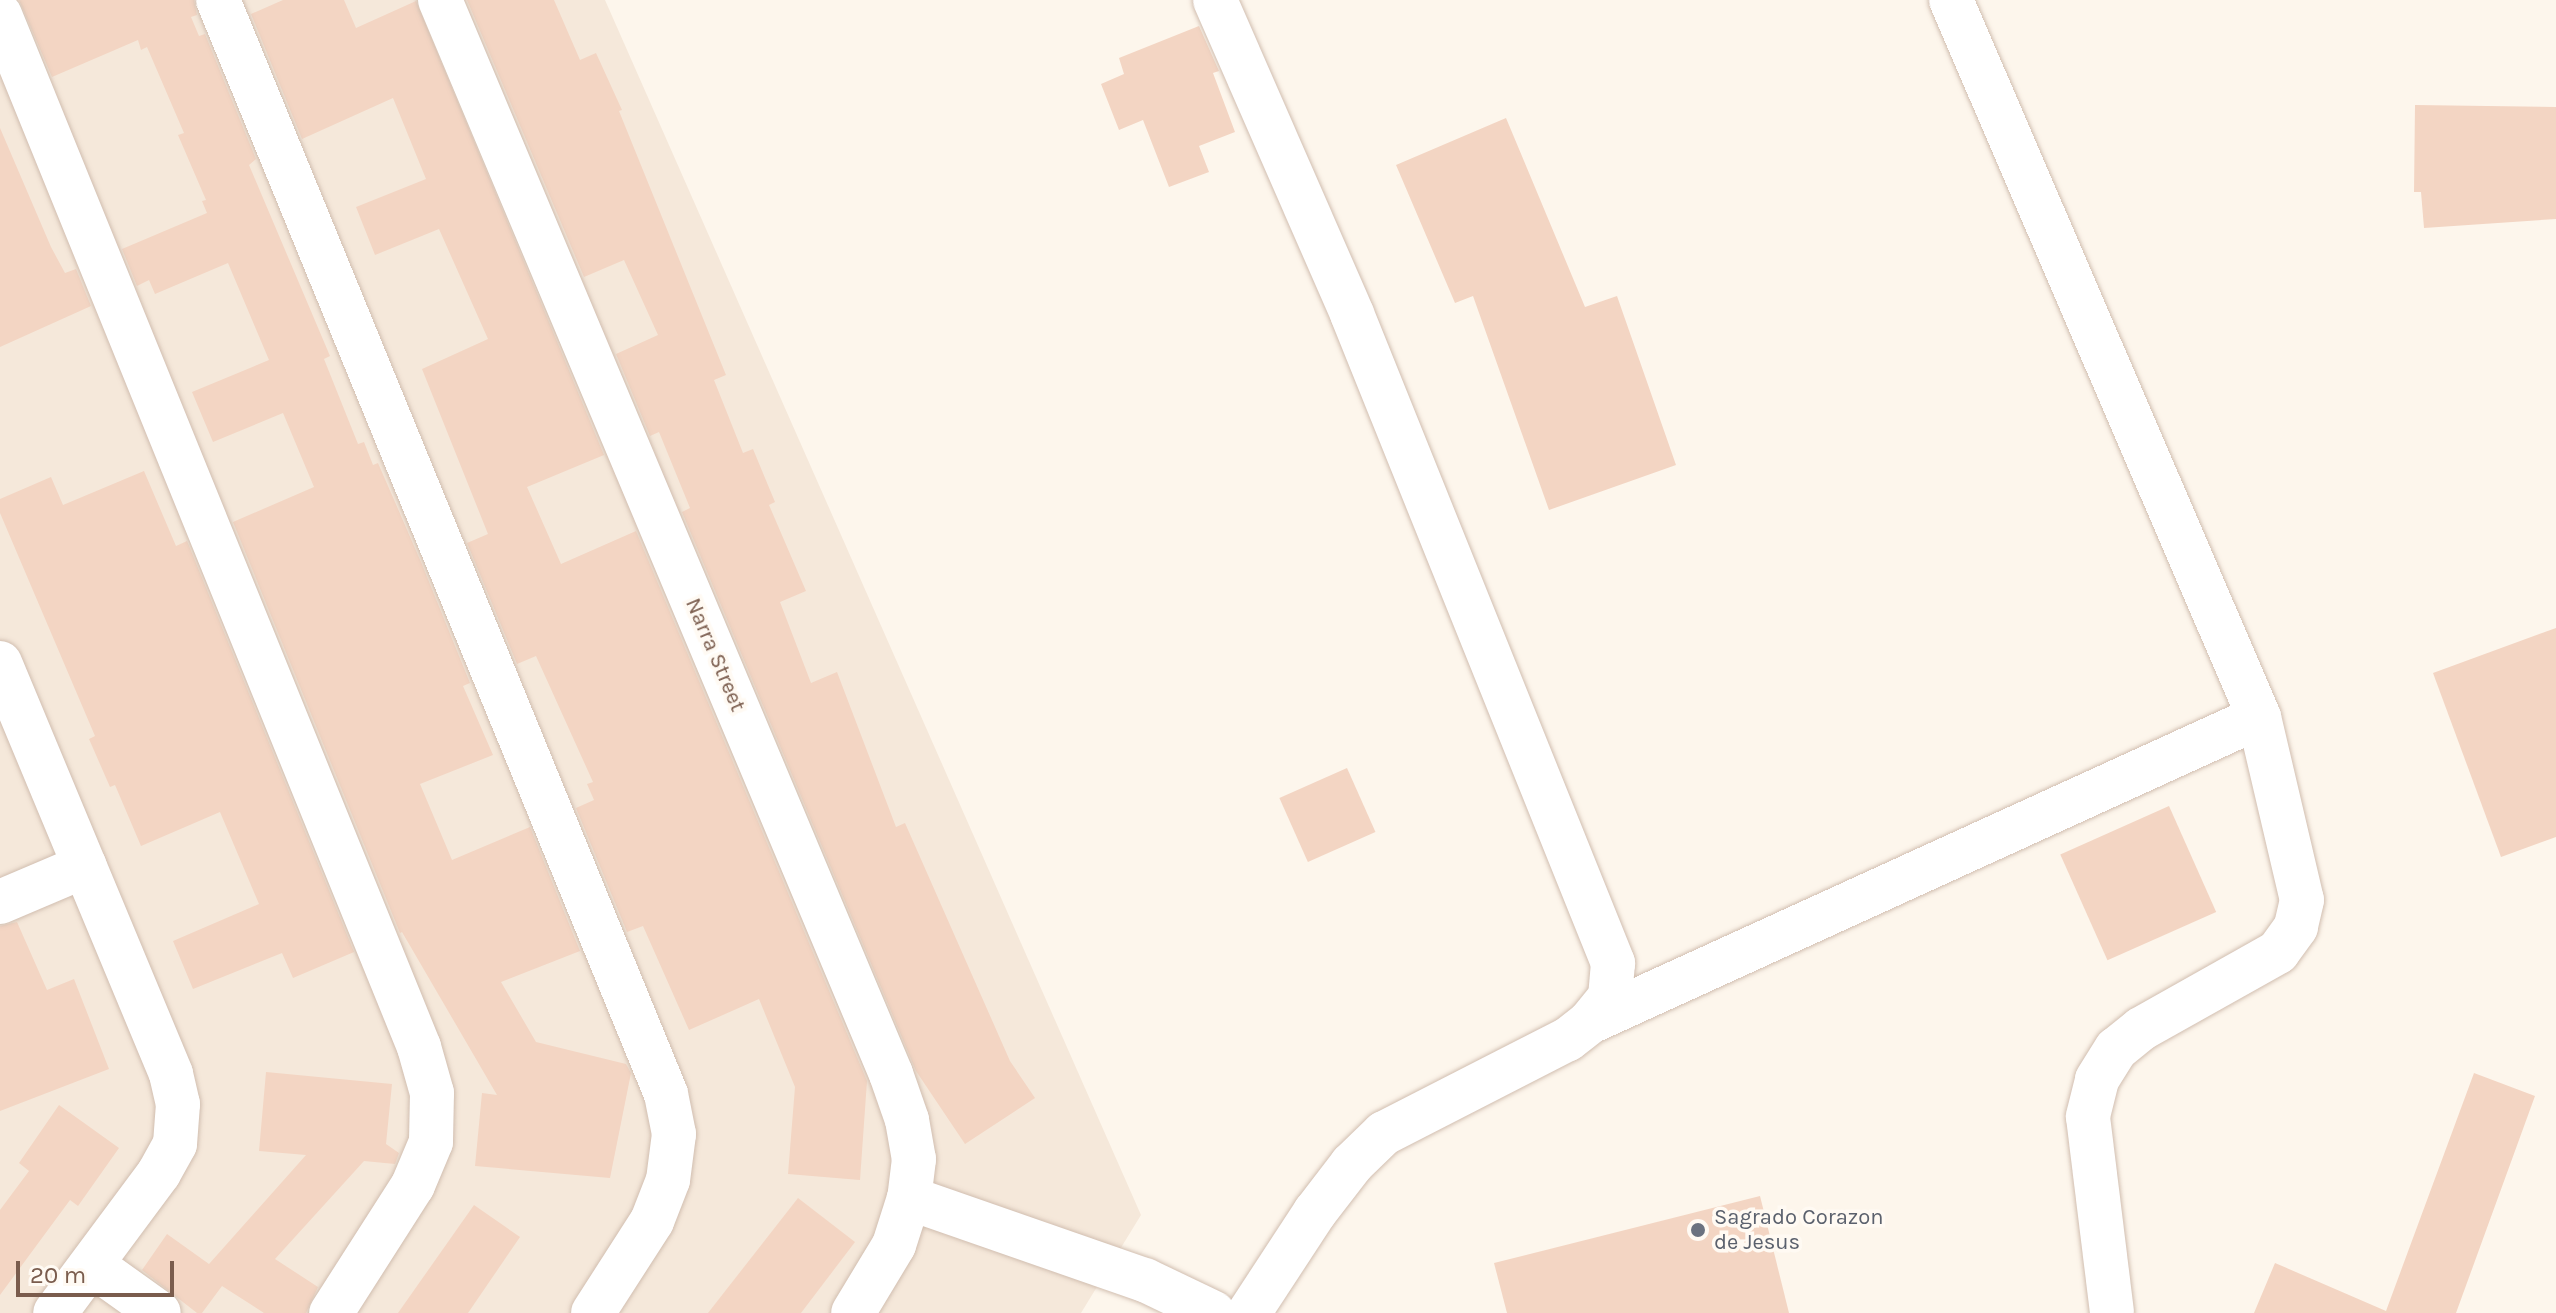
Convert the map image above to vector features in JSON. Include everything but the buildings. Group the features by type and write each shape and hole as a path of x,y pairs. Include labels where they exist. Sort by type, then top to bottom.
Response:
{"street":[{"path":"218,0 666,1094 674,1134 668,1180 652,1221 593,1313"},
{"name":"Narra Street","path":"440,0 891,1074 907,1120 914,1159 909,1198 894,1245 853,1313"},
{"path":"1215,0 1352,314 1613,963 1610,997 1590,1022"},
{"path":"1951,0 2259,717 2302,900 2296,927 2278,952 2141,1029 2116,1049 2097,1080 2088,1117 2112,1313"},
{"path":"0,15 419,1047 432,1093 431,1142 413,1185 331,1313"},
{"path":"0,663 171,1074 178,1104 175,1144 170,1153 55,1313"},
{"path":"1249,1313 1315,1212 1352,1164 1384,1133 1568,1039 1590,1022 2259,717"},
{"path":"0,902 85,866"},
{"path":"909,1198 1145,1280 1214,1313"},
{"path":"92,1265 159,1313"}],"shaded area":[{"path":"0,0 605,0 1141,1215 1081,1313 0,1313"}],"place":[{"name":"Sagrado Corazon de Jesus","path":"1698,1230"}]}
